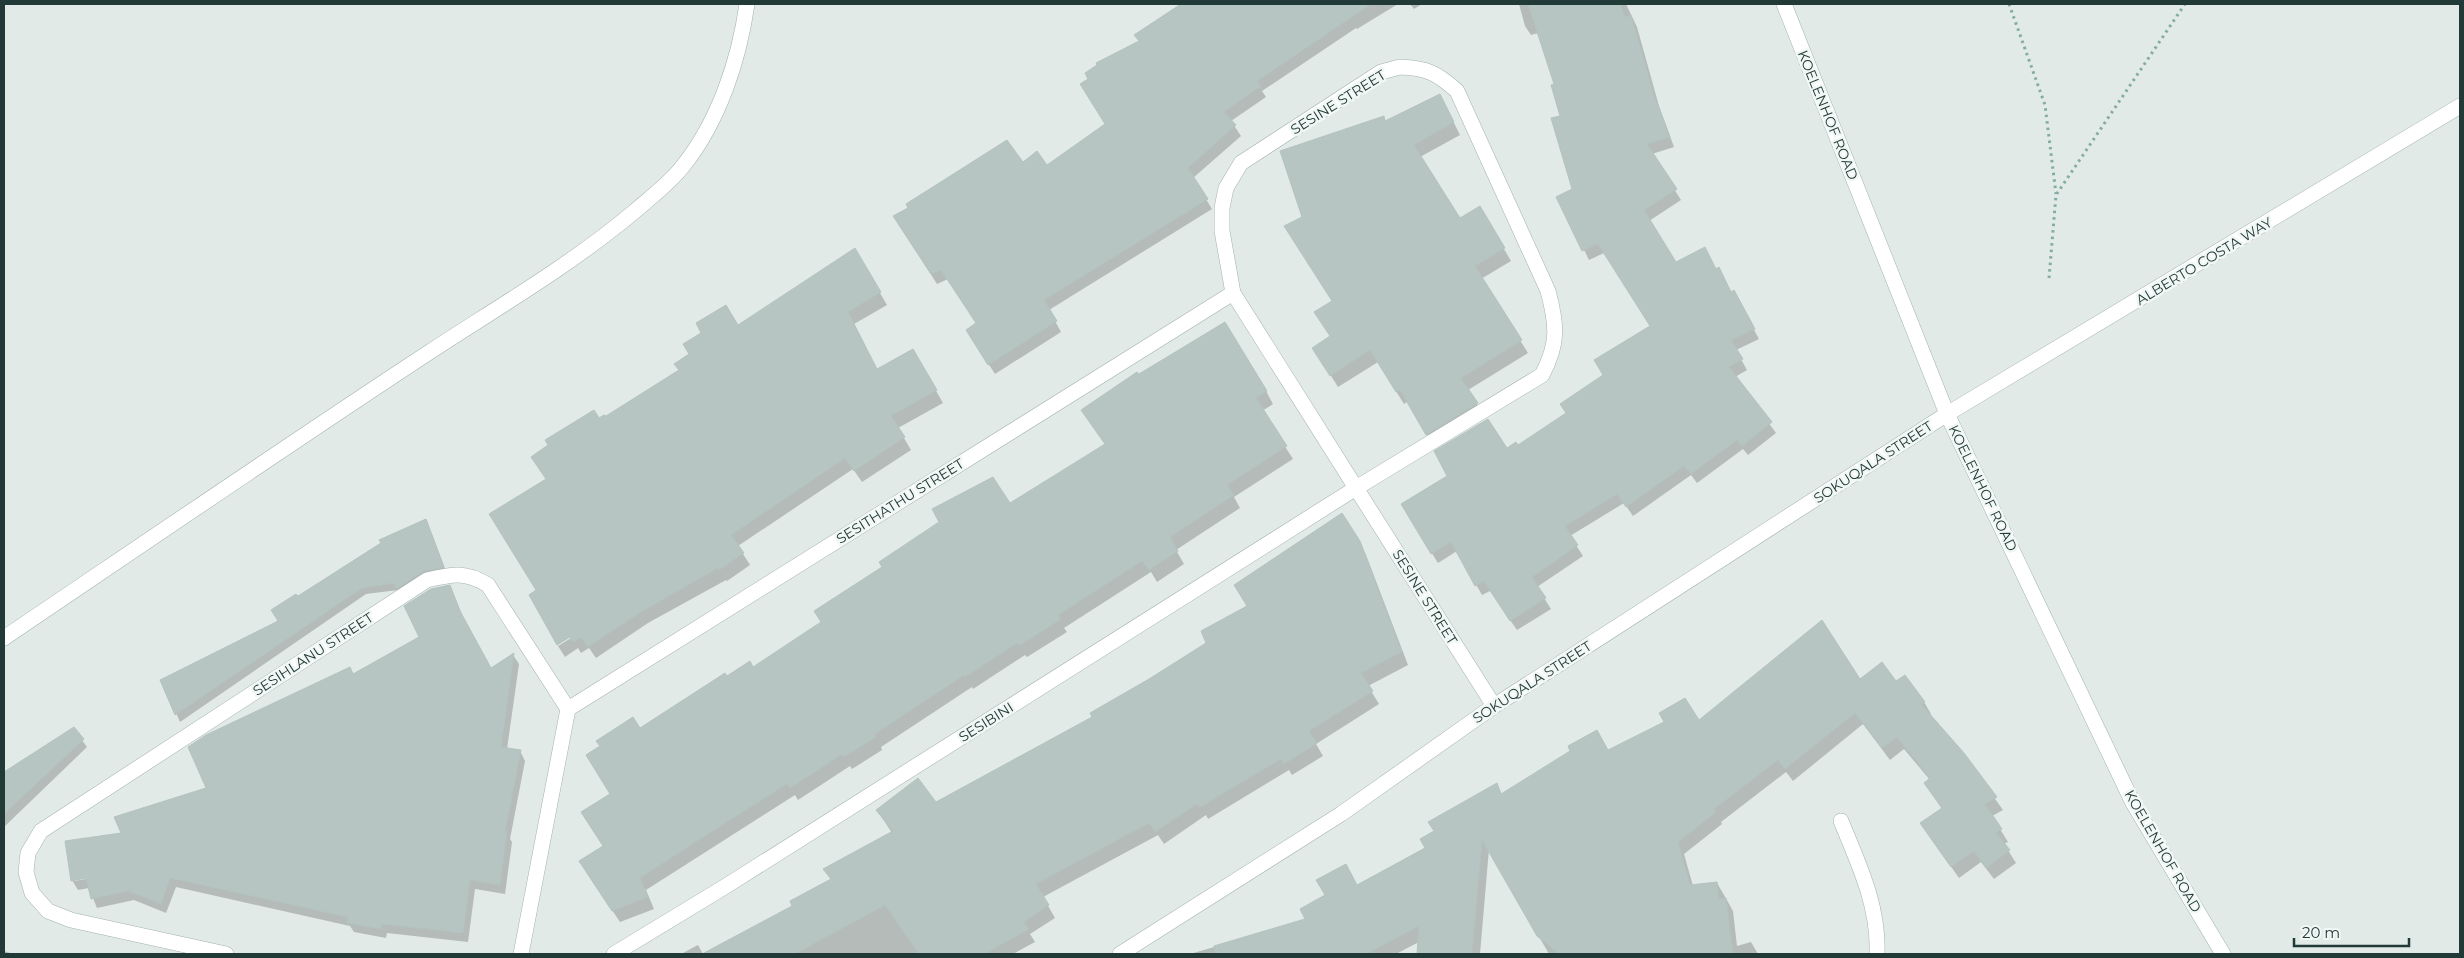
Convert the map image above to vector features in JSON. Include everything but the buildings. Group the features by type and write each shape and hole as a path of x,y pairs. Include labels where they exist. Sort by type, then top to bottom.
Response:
{"street":[{"path":"4,638 410,364 603,238 682,168 705,136 723,95 744,26 747,4"},
{"name":"KOELENHOF ROAD","path":"1784,4 1948,414 2133,803 2223,954"},
{"name":"SESINE STREET","path":"1356,488 1542,375 1553,349 1556,321 1548,291 1457,91 1440,75 1418,68 1400,67 1382,72 1241,163 1226,188 1222,208 1222,230 1233,293 1356,488 1494,706"},
{"name":"ALBERTO COSTA WAY","path":"1948,414 2460,106"},
{"name":"SESITHATHU STREET","path":"568,709 1233,293"},
{"name":"SOKUQALA STREET","path":"1120,954 1341,814 1494,706 1948,414"},
{"name":"SESIBINI","path":"614,954 1356,488"},
{"name":"SESIHLANU STREET","path":"226,954 71,920 48,911 32,893 26,872 28,852 41,831 427,580 454,574 474,576 488,585 568,709"},
{"path":"521,954 568,709"},
{"path":"1841,821 1872,900 1878,929 1877,954"}],"path":[{"path":"2009,4 2045,105 2056,195 2049,278"},
{"path":"2056,195 2185,4"}]}
